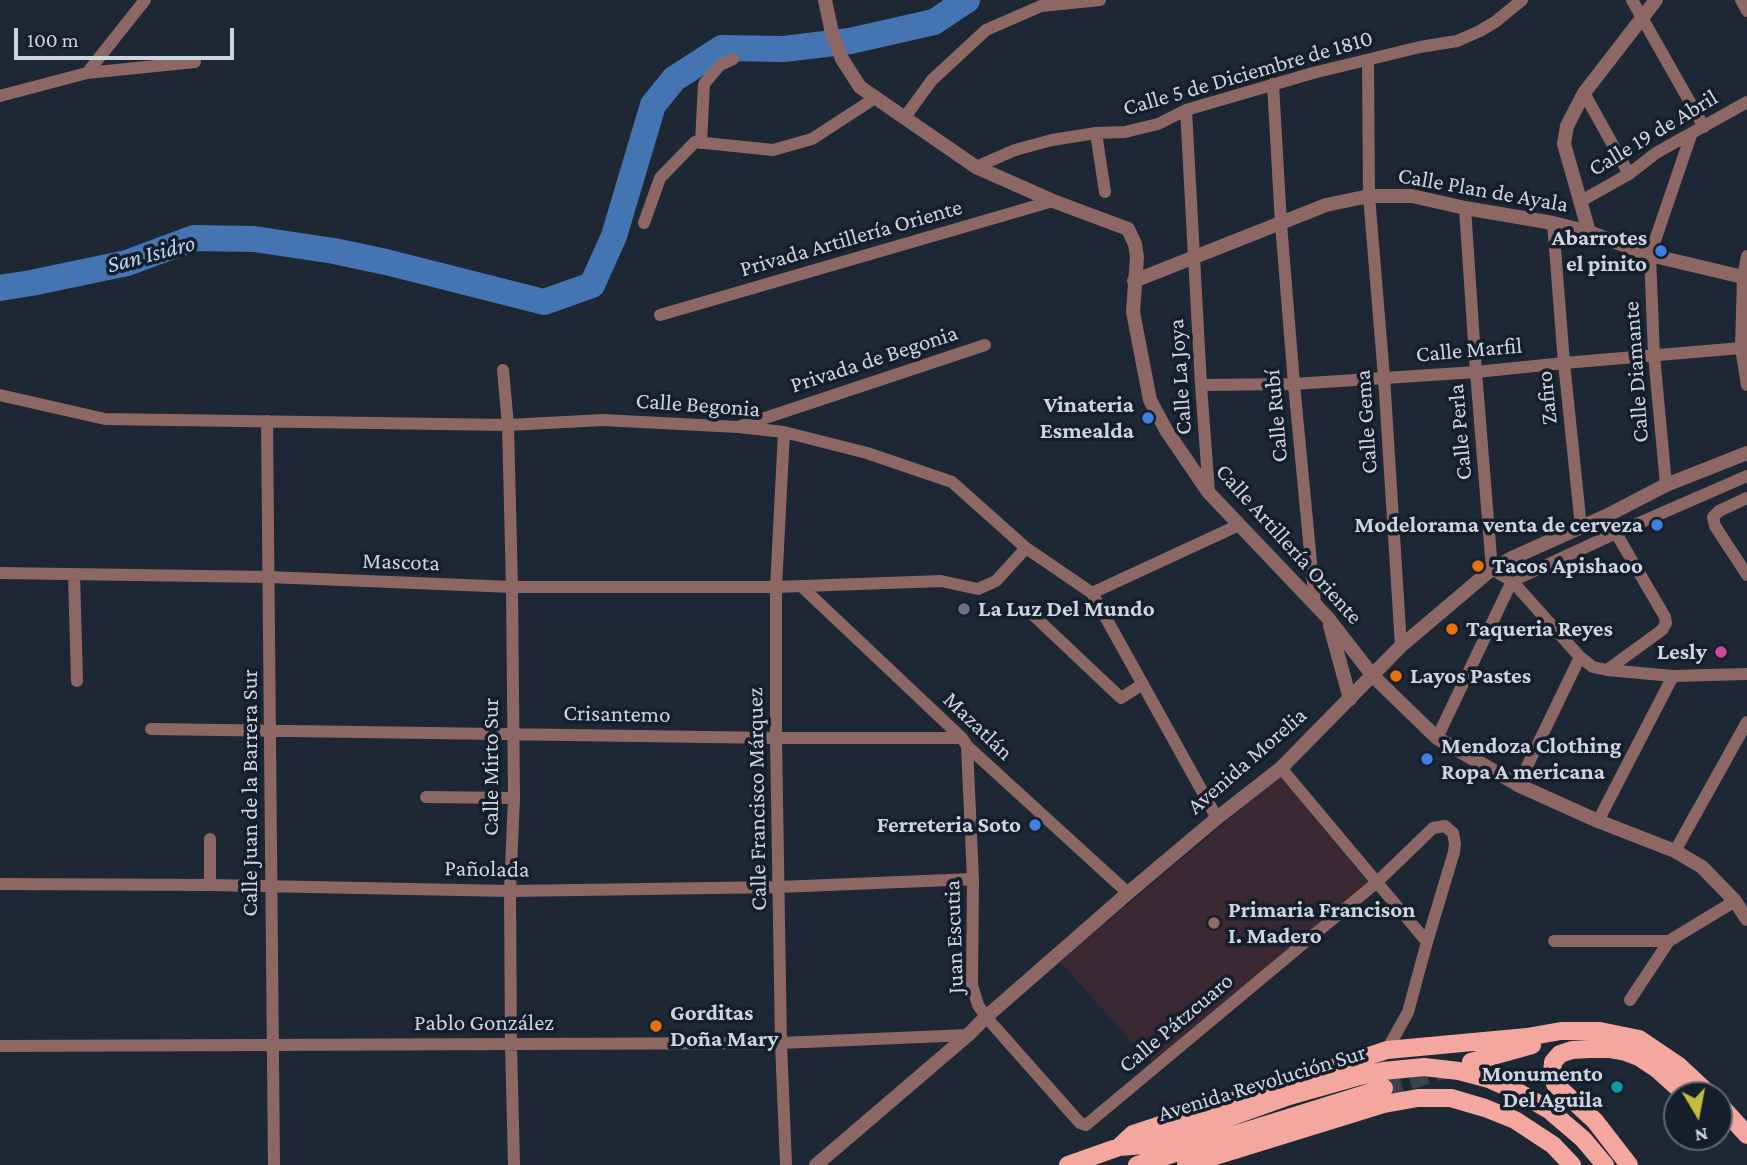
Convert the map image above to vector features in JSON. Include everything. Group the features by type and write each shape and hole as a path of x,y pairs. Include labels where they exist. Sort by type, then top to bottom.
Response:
{"main road":[{"path":"1119,1147 1133,1134 1387,1050 1527,1037 1561,1031 1600,1031 1639,1040 1679,1066 1695,1081"},
{"path":"1471,1062 1526,1046 1578,1038 1609,1040 1638,1048 1670,1069 1682,1081"},
{"path":"1629,1165 1595,1121 1555,1084 1553,1062 1560,1054 1572,1050 1609,1049 1639,1057 1670,1081"},
{"name":"Avenida Revolución Sur","path":"1068,1165 1119,1147 1145,1145 1180,1135 1289,1096 1356,1077 1383,1071 1424,1068 1459,1072 1518,1092 1549,1110 1583,1139 1605,1165"},
{"path":"1137,1165 1384,1087"},
{"path":"1186,1165 1354,1112 1418,1098 1451,1098 1515,1120 1553,1145 1572,1165"},
{"path":"1733,1120 1747,1135"},
{"path":"1733,1130 1747,1142"}],"street":[{"path":"87,73 145,0"},
{"name":"Calle Artillería Oriente","path":"825,0 832,33 842,59 860,87 976,167 1053,201 1128,229 1137,257 1133,312 1150,400 1166,430 1209,493 1328,618 1373,676 1437,738 1518,785 1598,821 1675,851 1702,867 1735,901 1747,919"},
{"path":"905,117 932,80 986,30 1041,6 1101,0"},
{"name":"Calle 5 de Diciembre de 1810","path":"976,167 1015,150 1052,140 1096,132 1125,132 1158,124 1186,110 1273,84 1420,47 1457,41 1488,27 1522,0"},
{"path":"1632,0 1704,127"},
{"path":"1589,232 1564,144 1567,126 1584,93 1656,0"},
{"path":"1741,0 1747,11"},
{"path":"701,143 704,84 720,65 733,59"},
{"name":"Calle Gema","path":"1368,60 1369,196 1384,377 1401,646"},
{"path":"0,96 87,73 195,62"},
{"name":"Calle Rubí","path":"1273,84 1281,224 1315,604"},
{"path":"1584,93 1629,174"},
{"path":"644,223 660,178 695,142 773,150 812,139 875,98"},
{"name":"Calle 19 de Abril","path":"1581,201 1629,174 1656,153 1747,102"},
{"name":"Calle La Joya","path":"1186,110 1209,493"},
{"path":"1096,132 1105,192"},
{"path":"1650,255 1690,135"},
{"name":"Calle Plan de Ayala","path":"1134,281 1326,205 1369,196 1412,196 1553,223 1589,232 1650,255 1745,278"},
{"name":"Privada Artillería Oriente","path":"660,315 1053,201"},
{"name":"Calle Perla","path":"1465,208 1492,569"},
{"name":"Zafiro","path":"1553,223 1581,527"},
{"name":"Calle Diamante","path":"1650,255 1654,355 1666,485"},
{"path":"1747,256 1741,348 1747,385"},
{"name":"Privada de Begonia","path":"738,427 985,345"},
{"name":"Calle Marfil","path":"1201,385 1294,384 1476,372 1741,348"},
{"name":"Calle Mirto Sur","path":"503,370 508,425 512,587 514,798 510,891 514,1165"},
{"name":"Calle Begonia","path":"0,395 105,419 508,425 603,421 738,427 784,432 867,453 952,482 1026,548 1092,593 1217,818"},
{"name":"Calle Juan de la Barrera Sur","path":"267,421 274,1165"},
{"name":"Calle Francisco Márquez","path":"784,432 776,587 776,737 780,1043 786,1165"},
{"name":"Avenida Morelia","path":"816,1165 1128,893 1281,768 1401,646 1492,569 1666,485 1747,453"},
{"path":"1437,738 1512,581 1747,476"},
{"path":"1747,498 1719,511 1713,517 1715,526 1747,575"},
{"path":"1606,516 1666,623 1662,630 1607,670"},
{"path":"1092,593 1239,525"},
{"name":"Mascota","path":"0,573 269,577 512,587 776,587 941,581 978,589 996,581 1026,548"},
{"path":"1492,569 1512,581 1580,657 1593,667 1673,676 1747,674"},
{"path":"74,574 77,681"},
{"name":"Mazatlán","path":"801,586 964,742 1128,893"},
{"path":"1031,613 1121,698 1143,684"},
{"path":"1328,618 1350,699"},
{"path":"1518,785 1580,657"},
{"path":"1598,821 1673,676"},
{"path":"1675,851 1747,722"},
{"name":"Crisantemo","path":"151,729 964,742"},
{"name":"Juan Escutia","path":"964,742 973,879 972,985 978,1005 1080,1124 1086,1125"},
{"path":"1281,768 1427,942 1408,1012 1387,1050"},
{"path":"426,797 514,798"},
{"name":"Calle Pátzcuaro","path":"1086,1125 1376,883 1433,828 1445,826 1453,833 1454,852 1427,942"},
{"path":"210,839 210,885"},
{"name":"Pañolada","path":"0,884 510,891 779,887 973,879"},
{"path":"1630,1000 1669,941 1735,901"},
{"path":"1554,941 1669,941"},
{"name":"Pablo González","path":"0,1046 780,1043 968,1035"}],"shaded area":[{"name":"Primaria Francison I. Madero","path":"1280,776 1369,884 1152,1064 1060,962"}],"waterway":[{"name":"San Isidro","path":"0,288 127,263 194,238 254,239 386,262 544,302 592,285 614,236 653,105 674,79 722,48 784,49 850,41 934,22 967,0"}],"tunnel":[{"path":"1384,1088 1445,1070"}],"place":[{"name":"Abarrotes el pinito","path":"1661,251"},
{"name":"Vinateria Esmealda","path":"1148,418"},
{"name":"Modelorama venta de cerveza","path":"1657,525"},
{"name":"Tacos Apishaoo","path":"1478,566"},
{"name":"La Luz Del Mundo","path":"964,609"},
{"name":"Taqueria Reyes","path":"1452,629"},
{"name":"Lesly","path":"1721,652"},
{"name":"Layos Pastes","path":"1396,676"},
{"name":"Mendoza Clothing Ropa A mericana","path":"1427,759"},
{"name":"Ferreteria Soto","path":"1035,825"},
{"name":"Primaria Francison I. Madero","path":"1214,923"},
{"name":"Gorditas Doña Mary","path":"656,1026"},
{"name":"Monumento Del Aguila","path":"1617,1087"}]}
